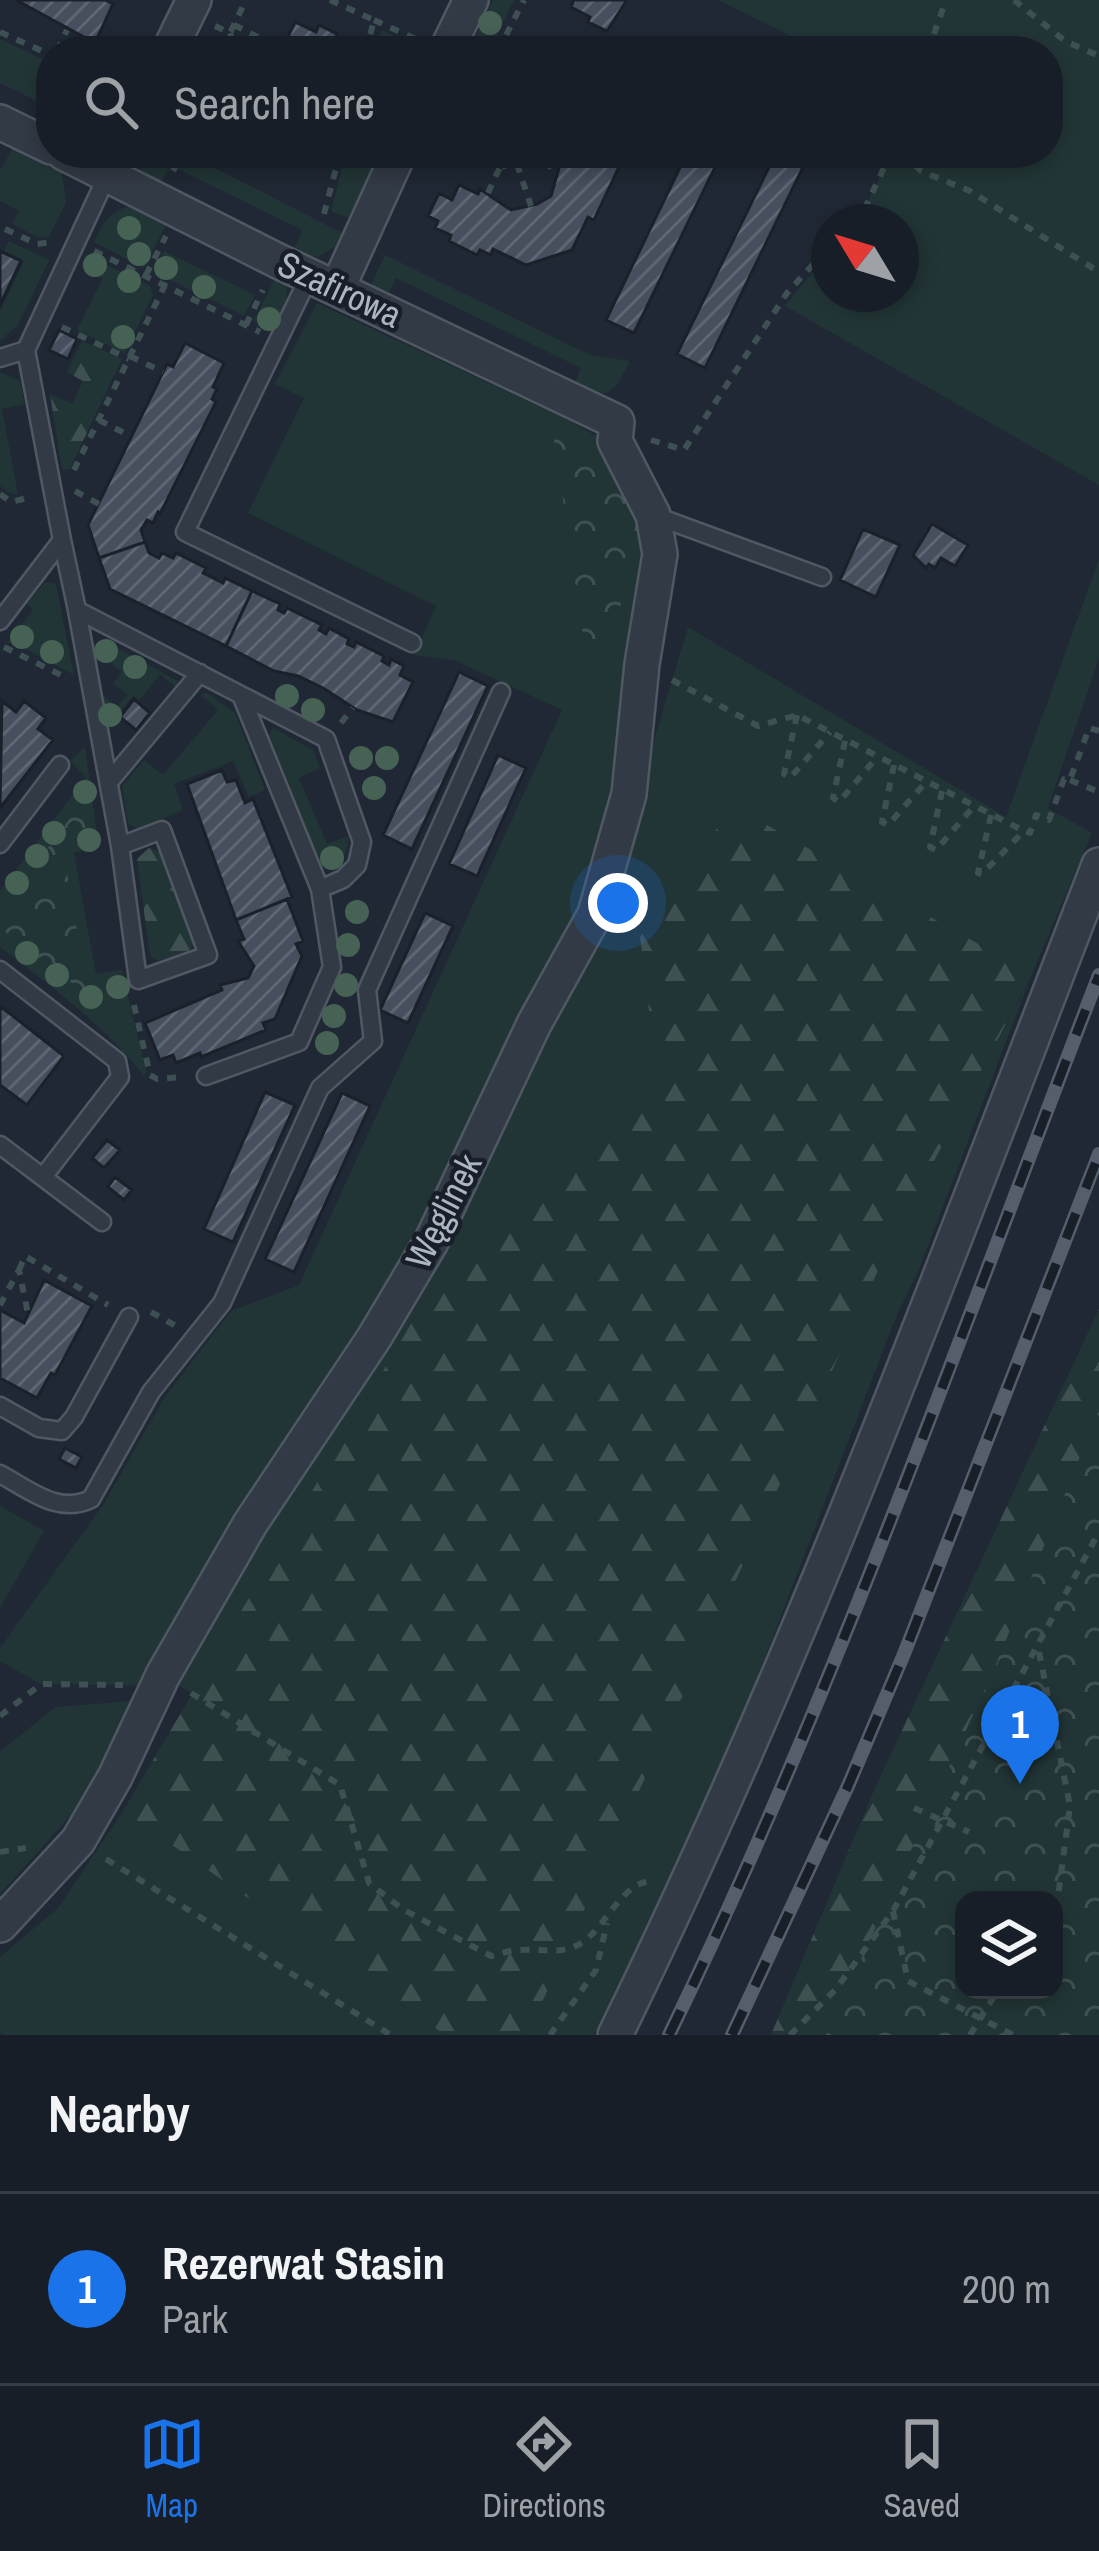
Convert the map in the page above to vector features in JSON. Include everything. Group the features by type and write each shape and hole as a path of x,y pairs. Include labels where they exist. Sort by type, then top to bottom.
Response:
{"street":[{"path":"176,36 194,0"},
{"path":"444,36 471,0"},
{"path":"0,122 36,140"},
{"name":"Szafirowa","path":"119,168 178,211 617,422"},
{"path":"324,280 390,168"},
{"name":"Węglinek","path":"0,1925 78,1841 115,1778 160,1680 250,1524 374,1338 431,1242 534,1024 595,914 628,794 660,554 652,514 615,441 617,422"},
{"path":"615,2035 737,1778 929,1309 1099,865"}],"lane":[{"path":"111,168 26,350 109,782 138,980 208,955 162,830 120,846"},
{"path":"324,280 278,341 185,532 412,643"},
{"path":"0,358 26,350"},
{"path":"652,514 822,577"},
{"path":"0,621 62,540"},
{"path":"76,610 326,739 362,842 357,865 343,879 320,890"},
{"path":"109,782 200,673"},
{"path":"0,1474 60,1506 91,1499 151,1392 222,1303 320,1088 373,1041 367,989 501,692"},
{"path":"206,1076 299,1042 332,967 320,890 241,694"},
{"path":"0,844 59,765"},
{"path":"0,970 117,1060 120,1077 43,1177"},
{"path":"0,1144 102,1222"},
{"path":"0,1406 39,1428 62,1431 129,1317"}],"path":[{"path":"330,0 411,36"},
{"path":"506,36 524,0"},
{"path":"933,36 946,0"},
{"path":"1014,0 1059,36"},
{"path":"370,36 374,20"},
{"path":"64,36 68,29"},
{"path":"0,32 36,46"},
{"path":"1063,39 1099,56"},
{"path":"324,214 336,168"},
{"path":"488,193 500,168"},
{"path":"519,168 531,206"},
{"path":"554,168 557,170"},
{"path":"867,204 884,168"},
{"path":"918,168 970,191 1099,272"},
{"path":"146,275 178,211"},
{"path":"5,229 38,244 53,242"},
{"path":"74,241 278,341"},
{"path":"617,422 650,440 684,450 787,293 811,267"},
{"path":"99,504 66,487 165,285"},
{"path":"56,324 163,372"},
{"path":"99,420 130,436"},
{"path":"0,494 11,502 54,492"},
{"path":"0,647 70,680"},
{"path":"642,664 758,726 797,715 1030,833 1036,815 1048,820 1064,779 1099,792"},
{"path":"797,715 784,774 790,778 830,732"},
{"path":"1070,781 1089,728 1099,731"},
{"path":"845,741 832,798 838,802 877,757"},
{"path":"894,765 882,822 888,825 926,782"},
{"path":"942,790 930,847 936,850 974,806"},
{"path":"992,815 982,874 1024,831"},
{"path":"138,980 131,990 151,1075 157,1079 206,1076"},
{"path":"0,1305 25,1256 129,1317"},
{"path":"19,1270 28,1314"},
{"path":"790,2035 836,1989 893,1911 1099,1532"},
{"path":"1038,1649 1070,1806 1059,1891"},
{"path":"0,1717 41,1684 160,1680 340,1785 369,1883 383,1898 491,1956 518,1949 554,1952 586,1940 608,1921 626,1893 644,1881 666,1882 685,1892"},
{"path":"914,1808 969,1832"},
{"path":"0,1852 78,1841 391,2035"},
{"path":"893,1911 908,1981 1013,2035"},
{"path":"550,2035 596,1970 608,1921"},
{"path":"970,2035 992,1999"}],"green space":[{"path":"493,0 514,0 496,36 476,36"},
{"path":"718,0 1099,0 1099,485 785,306 811,274 811,312 919,312 919,204 867,204 884,168 1063,168 1063,36 791,36"},
{"path":"0,39 36,56 36,101 0,83"},
{"path":"13,148 36,159 36,168 62,172 66,203 49,237 39,238 12,224 19,211 0,201 0,170"},
{"path":"140,168 169,168 160,185"},
{"path":"215,168 342,233 335,247 318,257 293,252 302,230 178,169"},
{"path":"342,168 374,168 348,218 331,211"},
{"path":"128,207 166,225 144,268 94,242 111,215"},
{"path":"9,241 49,260 18,325 0,341 0,311 24,261 4,251"},
{"path":"164,251 255,295 244,316 154,272"},
{"path":"86,255 150,286 153,295 124,353 77,330 103,278 81,266"},
{"path":"385,255 590,355 630,361 609,391 573,388 581,368 396,278 386,298 369,289"},
{"path":"275,278 287,284 286,307 274,331 254,321"},
{"path":"317,303 603,440 656,537 634,610 629,742 648,760 688,627 1006,817 1099,559 1099,658 1048,808 1092,833 1032,975 640,937 656,1069 448,1261 192,1694 163,1675 158,1686 41,1684 0,1661 0,1648 103,1505 164,1398 231,1311 299,1285 562,710 454,660 414,655 436,606 248,513 304,398 275,384"},
{"path":"82,341 122,359 70,468 62,470 50,394 72,404 83,381 67,372"},
{"path":"0,372 20,381 25,404 2,409 18,494 0,486"},
{"path":"551,419 603,440 656,537 594,656 586,655"},
{"path":"45,582 56,584 74,675 7,643 33,610 27,604"},
{"path":"105,641 178,681 176,687 160,675 139,700 133,696 108,726 103,695 117,707 127,695 113,683 122,672 98,653"},
{"path":"207,693 235,713 265,790 249,797 233,761 174,784 183,810 138,829 128,824 122,786 144,760 163,775 218,710 200,694"},
{"path":"273,728 313,750 320,768 299,778 327,844 348,836 345,854 332,868 320,864 269,735"},
{"path":"85,747 99,848 74,853 96,974 122,970 144,1076 94,1023 0,947 0,891 86,777 70,761"},
{"path":"87,795 92,829 61,837 88,995 0,928 0,913"},
{"path":"733,806 1032,974 886,1253 527,2035 445,2035 123,1811 448,1261 656,1069 640,937"},
{"path":"149,848 160,852 194,943 190,950 159,961 149,949 137,859"},
{"path":"1031,978 709,1803 594,2035 527,2035 886,1253"},
{"path":"1099,1309 1099,2035 771,2035 876,1786"},
{"path":"1099,1410 1099,2035 826,2035 995,1667"},
{"path":"0,1506 44,1531 0,1608"},
{"path":"144,1700 71,1815 0,1894 0,1751 56,1707"},
{"path":"123,1811 445,2035 0,2033 0,1957 58,1908"}],"building":[{"path":"16,0 105,0 113,4 98,36 82,36"},
{"path":"574,0 627,0 607,31 571,7"},
{"path":"295,22 316,32 319,25 337,34 336,36 288,36"},
{"path":"559,168 619,168 594,220 588,217 572,250 526,265 493,249 491,255 480,250 477,255 449,241 451,235 435,228 438,221 428,216 439,193 452,200 459,185 478,194 480,189 511,210 551,196"},
{"path":"680,168 715,168 634,333 606,320"},
{"path":"769,168 803,168 705,368 677,354"},
{"path":"0,251 21,261 0,305"},
{"path":"59,330 77,339 68,359 49,350"},
{"path":"185,343 224,363 213,387 216,402 160,514 153,523 147,520 141,530 145,542 99,558 88,525 167,364 173,367"},
{"path":"932,524 968,545 955,566 941,558 935,568 929,564 926,568 913,555"},
{"path":"863,529 900,545 876,597 840,580"},
{"path":"145,542 149,553 159,558 162,553 173,558 176,553 223,583 225,578 252,591 226,646 110,589 99,558"},
{"path":"252,591 280,604 278,610 284,613 287,608 322,625 319,630 326,634 329,628 349,639 347,644 354,647 356,642 384,656 382,661 389,665 391,659 404,666 400,675 413,682 393,722 357,710 323,688 274,671 226,646"},
{"path":"459,672 488,686 412,849 383,835"},
{"path":"134,699 150,713 136,730 120,717"},
{"path":"2,701 16,712 24,701 46,718 38,729 53,740 0,808"},
{"path":"498,755 526,768 477,876 449,864"},
{"path":"222,770 227,782 236,780 245,803 253,799 292,897 236,920 187,784"},
{"path":"287,899 303,941 296,944 302,956 275,1019 263,1023 266,1030 201,1057 200,1053 176,1063 173,1055 160,1060 145,1023 222,990 220,985 248,978 254,966 238,941 244,939 236,920"},
{"path":"425,913 453,926 408,1023 380,1010"},
{"path":"0,1006 64,1056 27,1105 0,1085"},
{"path":"265,1092 295,1105 233,1242 204,1229"},
{"path":"342,1093 370,1106 294,1272 265,1259"},
{"path":"107,1140 120,1150 104,1168 92,1158"},
{"path":"115,1177 132,1190 124,1200 108,1187"},
{"path":"44,1280 92,1306 55,1375 51,1373 37,1398 0,1378 0,1310 24,1323"},
{"path":"65,1448 82,1457 76,1468 59,1459"}],"railway":[{"path":"669,2035 730,1906 842,1642 1099,975"},
{"path":"732,2035 904,1654 1099,1154"}],"place":[{"name":"Rezerwat Stasin","path":"1020,1784"}]}
